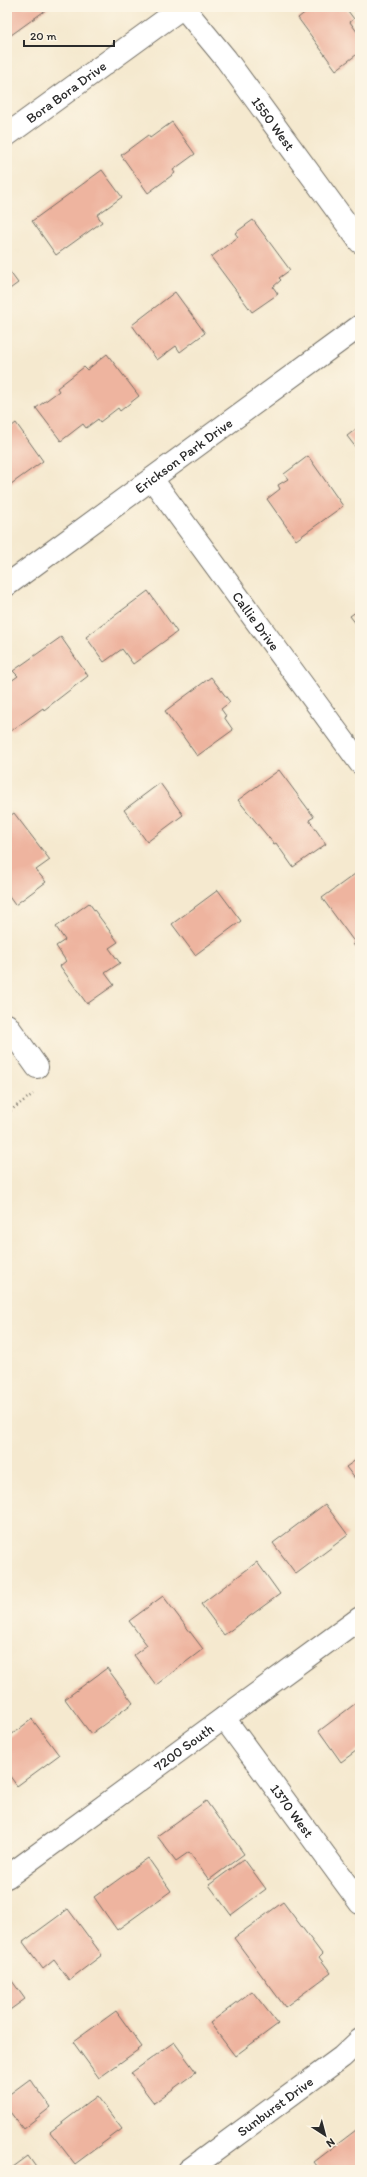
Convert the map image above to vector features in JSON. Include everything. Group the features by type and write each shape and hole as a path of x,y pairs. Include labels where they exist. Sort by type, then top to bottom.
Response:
{"street":[{"name":"Bora Bora Drive","path":"7,135 183,7"},
{"name":"1550 West","path":"183,7 226,59 360,242"},
{"name":"Erickson Park Drive","path":"7,584 360,326"},
{"name":"Callie Drive","path":"152,479 360,763"},
{"path":"7,1025 38,1067"},
{"name":"7200 South","path":"7,1877 360,1618"},
{"name":"1370 West","path":"224,1718 360,1903"},
{"name":"Sunburst Drive","path":"189,2170 342,2057 360,2040"}],"building":[{"path":"7,7 50,7 7,38"},
{"path":"312,7 345,7 354,19 350,22 360,36 360,52 336,70 298,18"},
{"path":"172,122 195,154 173,170 175,173 148,193 121,155 148,135 150,138"},
{"path":"102,170 122,197 97,215 102,222 56,255 32,221"},
{"path":"253,220 290,270 279,278 281,280 273,287 278,294 252,312 211,257 238,237 235,233"},
{"path":"7,268 18,283 7,291"},
{"path":"175,292 205,333 180,352 176,346 157,360 132,325"},
{"path":"107,354 139,396 120,411 118,408 100,422 98,419 86,428 83,424 61,441 36,408 59,391 57,388 84,367 87,370"},
{"path":"16,423 43,461 7,487 7,430"},
{"path":"360,426 360,453 347,436"},
{"path":"308,456 343,506 296,540 267,499 280,489 278,485 288,479 284,474"},
{"path":"148,591 177,632 133,664 122,649 104,662 86,637"},
{"path":"360,609 360,629 350,616"},
{"path":"61,637 88,676 44,710 43,708 11,731 7,725 7,684 18,676 13,671"},
{"path":"211,677 230,702 221,709 226,716 224,717 233,730 197,756 165,711"},
{"path":"279,770 314,817 309,820 326,844 293,867 276,843 274,844 238,800"},
{"path":"160,783 183,815 147,842 124,810"},
{"path":"14,813 50,860 36,870 46,882 15,905 7,894 7,818"},
{"path":"355,874 360,882 360,953 353,944 355,943 322,898"},
{"path":"218,890 241,921 195,955 172,924"},
{"path":"89,903 118,942 109,948 120,963 105,973 114,985 87,1004 60,966 66,961 56,946 65,940 56,927"},
{"path":"360,1457 360,1485 346,1467"},
{"path":"325,1504 348,1535 296,1574 273,1543"},
{"path":"257,1562 280,1594 224,1635 201,1604"},
{"path":"163,1596 203,1649 156,1685 134,1655 147,1645 129,1621"},
{"path":"107,1668 133,1703 91,1734 65,1699"},
{"path":"360,1700 360,1748 341,1762 319,1731"},
{"path":"32,1719 59,1755 17,1786 7,1772 7,1738"},
{"path":"206,1801 244,1854 209,1880 189,1852 176,1861 157,1836"},
{"path":"148,1858 171,1891 117,1930 94,1897"},
{"path":"244,1859 266,1889 231,1915 209,1885"},
{"path":"283,1902 322,1954 319,1957 331,1973 285,2007 234,1938"},
{"path":"68,1909 102,1955 69,1980 54,1960 43,1969 23,1942"},
{"path":"7,1974 25,1999 7,2012"},
{"path":"252,1991 278,2024 235,2056 210,2023"},
{"path":"116,2011 142,2047 99,2078 73,2042"},
{"path":"174,2042 196,2072 154,2103 131,2073"},
{"path":"30,2079 51,2107 23,2129 7,2108 7,2096"},
{"path":"97,2096 122,2129 75,2164 50,2132"},
{"path":"356,2130 360,2137 360,2170 320,2170 314,2162"},
{"path":"28,2156 38,2170 9,2170"}]}
